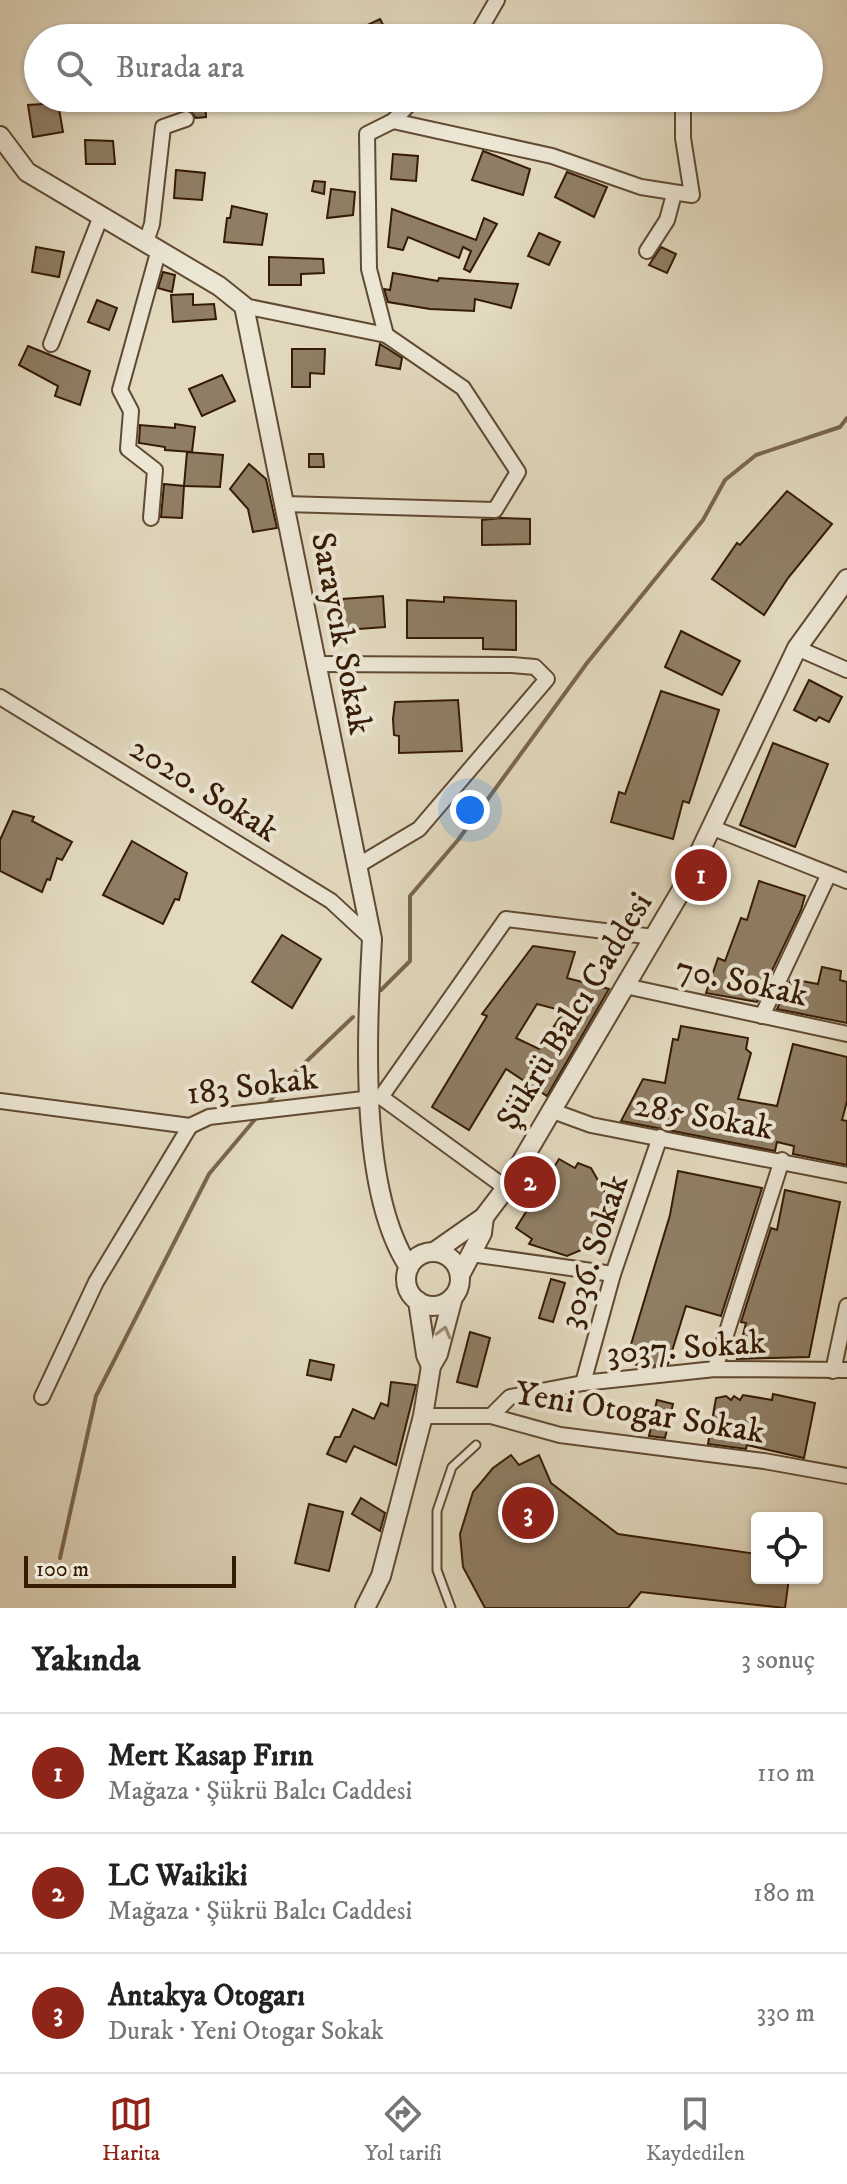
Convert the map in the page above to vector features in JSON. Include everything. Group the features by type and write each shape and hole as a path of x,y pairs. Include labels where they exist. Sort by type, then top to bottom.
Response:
{"street":[{"path":"483,24 497,0"},
{"path":"386,335 369,269 367,134 393,121 402,112"},
{"path":"393,121 552,156 641,187 692,195 683,138 683,112"},
{"path":"151,518 155,470 128,449 131,411 120,390 152,246 163,127 186,119"},
{"path":"0,136 27,172 219,286 244,306 386,335 463,388 518,472 495,510 285,504"},
{"path":"647,251 667,220 674,194"},
{"path":"51,344 101,216"},
{"name":"Saraycık Sokak","path":"244,306 372,939 368,1020 376,1099 370,1123 387,1221 395,1246 409,1267"},
{"name":"Şükrü Balcı Caddesi","path":"434,1252 484,1217 506,1188 654,937 713,828 750,741 797,648 847,579"},
{"path":"797,648 847,670"},
{"path":"317,664 512,665 535,667 547,679 419,829 357,866"},
{"name":"2020. Sokak","path":"0,697 331,901 372,939"},
{"path":"713,828 847,881"},
{"path":"762,1016 828,876"},
{"path":"506,1188 376,1099 506,919 654,937"},
{"name":"70. Sokak","path":"625,986 847,1034"},
{"name":"183 Sokak","path":"0,1101 190,1126 209,1117 376,1099"},
{"name":"285 Sokak","path":"550,1110 591,1125 847,1175"},
{"path":"42,1397 96,1282 190,1126"},
{"name":"3036. Sokak","path":"583,1383 613,1274 660,1137"},
{"path":"715,1369 782,1160"},
{"name":"Şükrü Balcı Caddesi","path":"460,1275 482,1233 484,1217"},
{"path":"365,1608 381,1576 423,1416 431,1366 418,1301 406,1282 409,1267 419,1256 434,1252 448,1256 460,1275 438,1354 431,1366"},
{"path":"471,1254 613,1274"},
{"path":"418,1301 440,1305 453,1297"},
{"path":"840,1371 847,1306"},
{"name":"3037. Sokak","path":"491,1416 510,1397 583,1383 715,1369 840,1371"},
{"name":"Yeni Otogar Sokak","path":"423,1416 491,1416 560,1435 764,1461 847,1476"},
{"path":"381,1576 384,1608"}],"lane":[{"path":"451,1608 437,1570 437,1511 452,1467 476,1445"}],"building":[{"path":"29,112 60,112 63,132 33,137"},
{"path":"191,112 206,112 206,117 196,118"},
{"path":"85,140 113,141 115,164 86,164"},
{"path":"483,151 530,169 523,195 472,180"},
{"path":"393,154 418,156 416,181 391,179"},
{"path":"176,170 205,173 202,200 174,198"},
{"path":"567,172 607,187 594,217 555,197"},
{"path":"314,181 325,182 324,194 312,191"},
{"path":"331,189 355,192 353,215 327,218"},
{"path":"232,206 267,214 262,245 224,242"},
{"path":"392,209 476,240 484,218 497,224 470,272 464,269 471,251 463,247 459,258 408,237 403,250 388,247"},
{"path":"539,233 560,242 549,265 528,256"},
{"path":"36,247 64,252 59,277 32,272"},
{"path":"661,247 676,254 667,273 649,265"},
{"path":"269,257 323,259 324,273 301,274 301,285 269,285"},
{"path":"163,272 175,275 172,292 158,288"},
{"path":"393,273 438,281 439,278 518,284 511,308 475,299 474,311 430,309 388,302 384,289 390,290"},
{"path":"193,294 193,305 214,304 216,319 173,322 171,295"},
{"path":"97,300 117,308 109,330 88,322"},
{"path":"380,344 402,358 400,369 376,365"},
{"path":"28,346 90,371 80,405 55,396 58,386 19,365"},
{"path":"292,349 325,349 324,374 310,373 310,387 292,387"},
{"path":"222,375 235,401 202,416 189,389"},
{"path":"175,424 195,427 192,452 165,450 165,447 139,443 140,425 175,428"},
{"path":"187,452 223,455 220,487 184,486"},
{"path":"309,454 323,454 324,467 309,467"},
{"path":"249,464 266,479 277,528 253,532 248,509 230,489"},
{"path":"164,484 184,486 182,518 161,517"},
{"path":"787,491 832,524 788,578 764,615 712,579 737,543 740,545"},
{"path":"530,519 530,544 482,545 482,520"},
{"path":"383,596 385,627 345,630 342,599"},
{"path":"444,597 516,601 516,650 483,649 483,638 407,638 407,600 444,602"},
{"path":"681,631 740,661 722,695 665,667"},
{"path":"809,680 842,697 829,722 819,717 816,721 794,710"},
{"path":"661,691 719,710 689,803 683,801 673,839 611,822 619,792 625,794"},
{"path":"458,700 462,751 399,753 399,736 394,735 395,702"},
{"path":"773,743 828,764 795,847 740,825"},
{"path":"13,811 34,817 32,821 72,842 62,860 57,858 50,880 47,879 42,892 0,871 0,840"},
{"path":"132,841 187,873 179,900 175,899 163,924 103,895"},
{"path":"759,881 805,896 801,910 757,1002 706,993 718,958 725,961 741,918 747,920"},
{"path":"282,935 321,959 292,1008 252,982"},
{"path":"533,946 575,952 567,978 609,989 547,1096 506,1069 469,1130 432,1107 487,1016 482,1014","holes":["537,1004 564,1011 539,1049 516,1038"]},
{"path":"822,967 841,971 840,980 847,982 847,1023 777,1009 791,979 818,984"},
{"path":"681,1026 748,1038 746,1049 751,1053 738,1099 777,1106 793,1044 847,1057 847,1101 842,1120 847,1121 847,1165 793,1154 794,1146 777,1142 775,1151 621,1121 643,1079 665,1083 673,1039 678,1040"},
{"path":"559,1159 575,1168 578,1163 591,1168 611,1203 606,1228 591,1246 567,1256 529,1244 532,1239 516,1228"},
{"path":"678,1171 762,1188 721,1316 686,1306 668,1364 643,1367 626,1361 670,1215"},
{"path":"785,1190 840,1202 809,1357 737,1359 746,1323 741,1322 771,1228 777,1230"},
{"path":"551,1279 565,1283 553,1322 539,1318"},
{"path":"470,1332 490,1338 477,1387 457,1382"},
{"path":"310,1360 334,1365 331,1380 307,1375"},
{"path":"391,1382 416,1385 396,1465 354,1446 346,1462 327,1454 335,1437 340,1437 353,1409 374,1419 381,1403 388,1406"},
{"path":"773,1394 815,1403 804,1458 747,1445 746,1449 708,1444 716,1398 726,1396 731,1400 734,1396 740,1400 743,1395 772,1400"},
{"path":"657,1400 673,1404 665,1438 649,1436"},
{"path":"511,1455 519,1465 539,1455 551,1483 618,1534 751,1553 751,1584 788,1584 785,1608 641,1592 628,1608 485,1608 463,1567 460,1534 473,1492 493,1468"},
{"path":"361,1498 385,1513 380,1531 352,1514"},
{"path":"309,1504 343,1512 329,1571 295,1563"}],"waterway":[{"path":"381,990 410,961 410,896 458,840 587,663 703,520 725,480 756,455 840,427 847,418"},
{"path":"265,1107 288,1079 353,1017"},
{"path":"60,1558 96,1396 209,1174 257,1117"}],"place":[{"name":"Mert Kasap Fırın","path":"701,875"},
{"name":"LC Waikiki","path":"530,1182"},
{"name":"Antakya Otogarı","path":"528,1513"}]}
